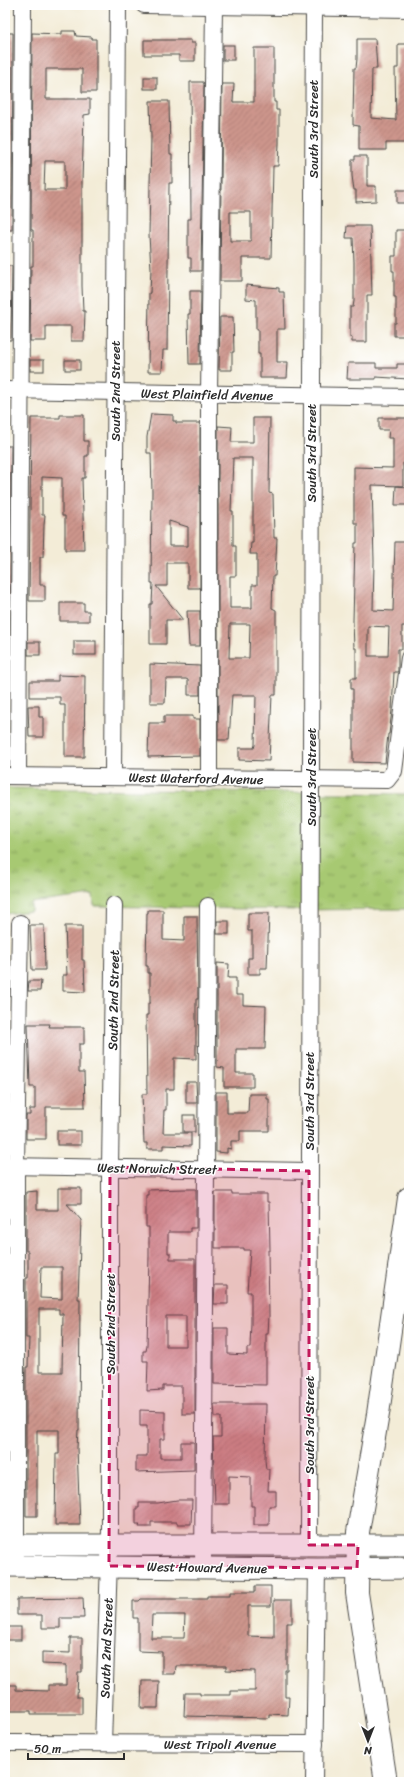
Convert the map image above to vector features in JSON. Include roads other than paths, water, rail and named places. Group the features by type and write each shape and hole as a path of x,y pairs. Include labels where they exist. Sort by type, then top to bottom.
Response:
{"highway":[{"path":"386,1782 357,1593 358,1532 379,1406 409,1198"}],"main road":[{"name":"West Howard Avenue","path":"10,1545 405,1545"},
{"name":"West Howard Avenue","path":"10,1566 317,1569 405,1568"}],"street":[{"path":"12,776 13,391 23,5"},
{"name":"South 2nd Street","path":"113,777 118,5"},
{"path":"144,5 409,9"},
{"path":"209,779 209,394 214,6"},
{"name":"South 3rd Street","path":"309,1545 309,1171 314,8"},
{"name":"West Plainfield Avenue","path":"13,391 409,397"},
{"name":"West Waterford Avenue","path":"12,776 387,780 395,769 409,658"},
{"name":"South 2nd Street","path":"104,1743 110,1566 110,1167 114,905"},
{"path":"203,1567 208,906"},
{"path":"10,1566 11,1166 20,923"},
{"name":"West Norwich Street","path":"11,1166 309,1171"},
{"path":"314,1782 317,1569"},
{"name":"West Tripoli Avenue","path":"5,1743 315,1744"}]}
